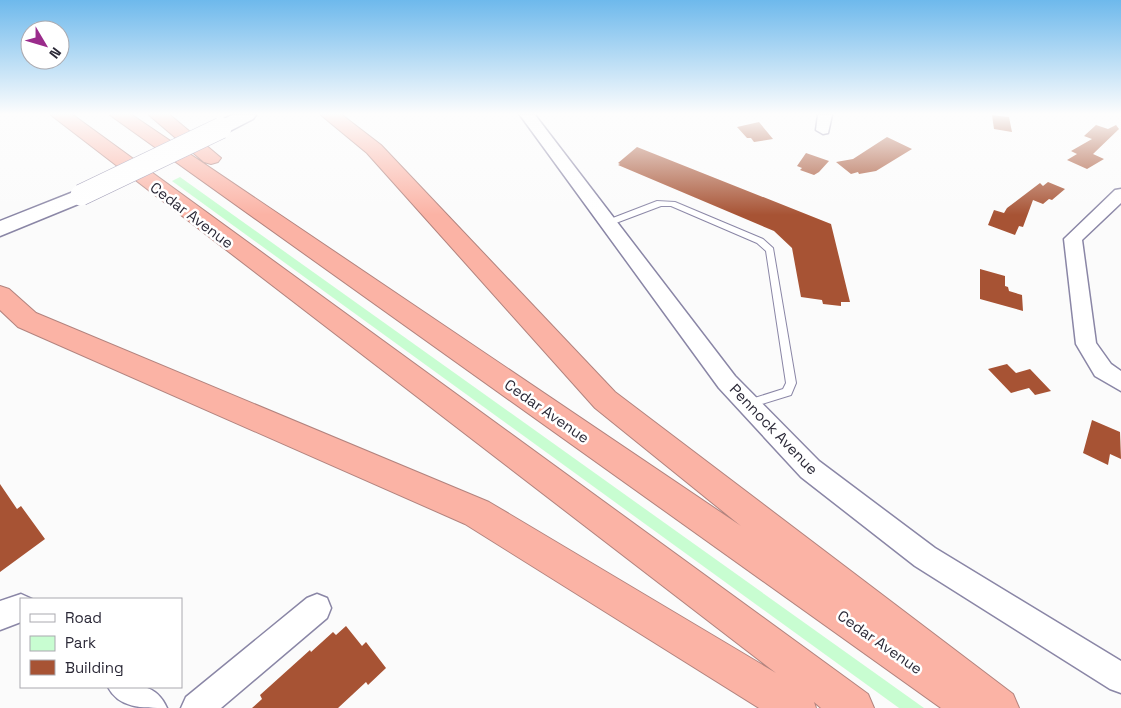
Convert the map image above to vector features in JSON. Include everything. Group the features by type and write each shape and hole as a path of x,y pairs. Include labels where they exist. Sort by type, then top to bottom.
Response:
{"highway":[{"name":"Cedar Avenue","path":"104,148 854,708"},
{"name":"Cedar Avenue","path":"167,148 975,708"},
{"path":"199,148 236,178 302,242"},
{"path":"373,148 605,400 999,708"},
{"path":"0,294 28,320 477,512 796,708"}],"street":[{"path":"0,229 81,195 179,148"},
{"name":"Pennock Avenue","path":"552,148 727,382 810,469 925,557 1121,678"},
{"path":"1121,194 1073,239 1086,344 1103,370 1121,382"},
{"path":"0,616 20,608"},
{"path":"197,708 317,608"},
{"path":"124,688 151,708"}],"lane":[{"path":"608,223 660,203 672,204 760,240 770,250 791,383 787,392 749,404"}],"green space":[{"path":"180,177 924,708 899,708 172,181"}],"building":[{"path":"636,148 640,148 831,224 850,302 841,302 841,306 823,304 822,300 801,297 792,248 774,231 618,165 620,164 618,163"},
{"path":"870,148 912,149 876,171 859,174 858,172 851,174 836,162 853,159"},
{"path":"1076,148 1099,148 1093,154 1104,159 1087,169 1067,160 1077,154 1071,151"},
{"path":"806,153 829,161 814,175 800,170 802,168 797,166"},
{"path":"1048,182 1065,189 1052,200 1049,199 1043,204 1033,200 1023,227 1019,226 1015,235 988,225 994,210 1004,213 1007,208 1040,183 1043,186"},
{"path":"980,269 1005,276 1005,286 1008,287 1009,291 1022,295 1023,311 980,299"},
{"path":"1007,364 1016,373 1030,369 1051,391 1035,395 1029,388 1011,393 988,369"},
{"path":"1092,420 1120,432 1121,459 1110,454 1108,465 1083,453"},
{"path":"0,484 17,509 21,506 45,539 0,572"},
{"path":"346,626 362,646 366,642 386,668 368,685 366,682 338,708 252,708 262,699 260,695 310,650 311,652 333,632 336,635"}]}
